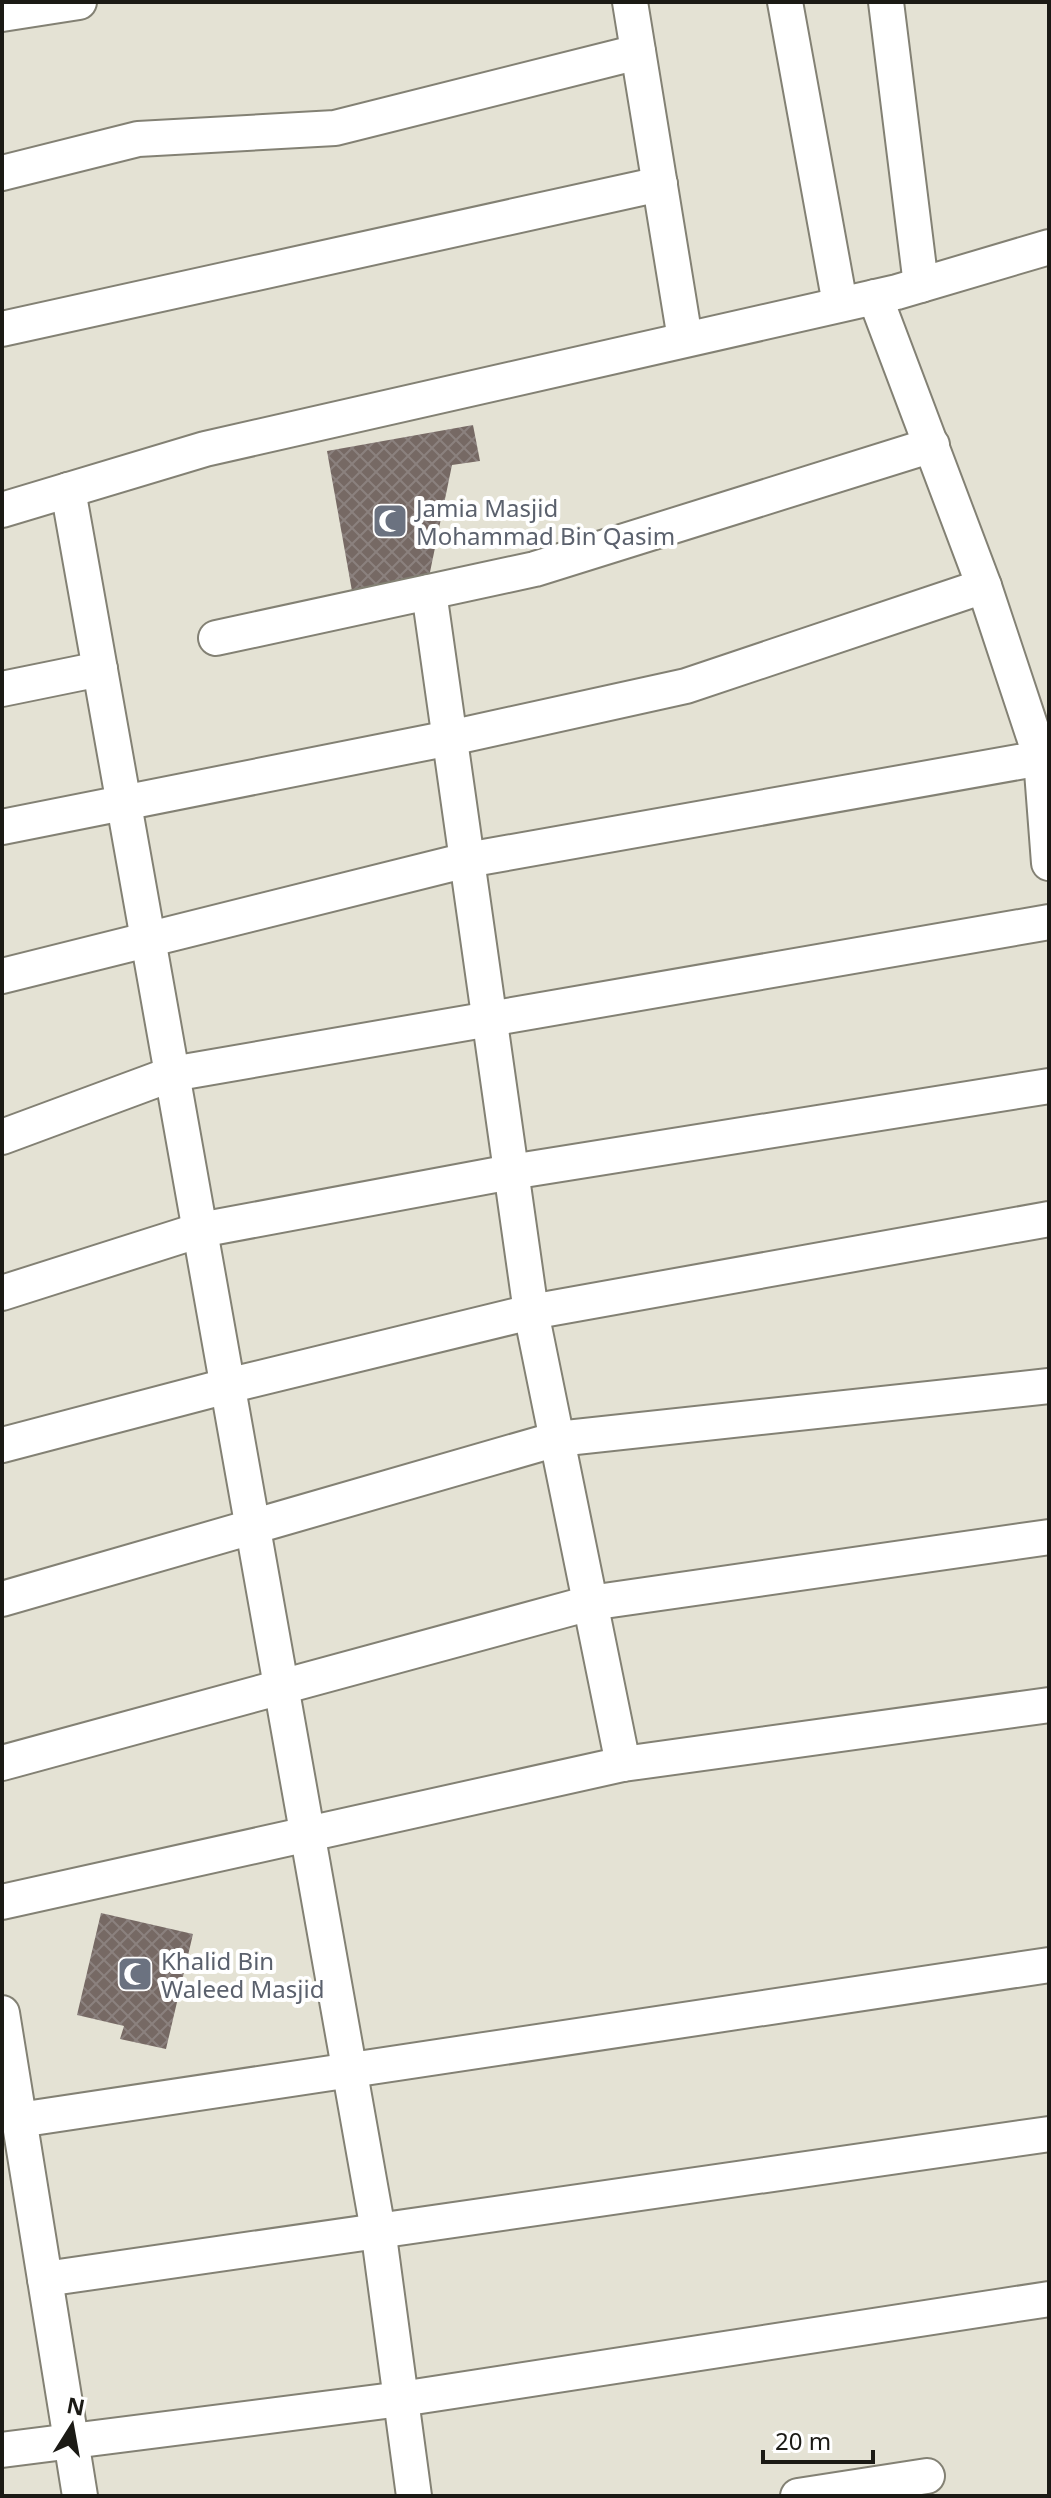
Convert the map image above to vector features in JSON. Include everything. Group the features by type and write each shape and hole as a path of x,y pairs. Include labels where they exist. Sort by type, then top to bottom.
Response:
{"street":[{"path":"2,14 79,2"},
{"path":"630,2 685,339"},
{"path":"785,2 840,304"},
{"path":"886,2 921,285"},
{"path":"2,173 138,139 335,128 638,52"},
{"path":"2,329 660,184"},
{"path":"2,510 205,449 875,297 1049,247"},
{"path":"875,297 984,586 1041,758 1049,863"},
{"path":"216,638 535,569 932,445"},
{"path":"68,490 378,2231 414,2496"},
{"path":"2,827 450,738 686,686 984,586"},
{"path":"429,592 531,1312 623,1764"},
{"path":"2,689 100,669"},
{"path":"2,976 467,860 1041,758"},
{"path":"2,1137 172,1074 1049,922"},
{"path":"2,1293 200,1230 511,1172 1049,1086"},
{"path":"2,1445 531,1312 1049,1219"},
{"path":"2,1599 557,1439 1049,1386"},
{"path":"2,1763 590,1603 1049,1537"},
{"path":"2,1902 623,1764 1049,1705"},
{"path":"19,2120 1049,1965"},
{"path":"2,2013 80,2496"},
{"path":"45,2279 1049,2134"},
{"path":"2,2450 401,2399 1049,2299"},
{"path":"798,2496 927,2476"}],"building":[{"name":"Jamia Masjid Mohammad Bin Qasim","path":"473,425 480,461 452,465 429,577 352,591 327,451"},
{"name":"Khalid Bin Waleed Masjid","path":"101,1913 193,1934 166,2049 120,2039 124,2026 77,2015"}],"place":[{"name":"Jamia Masjid Mohammad Bin Qasim","path":"390,521"},
{"name":"Khalid Bin Waleed Masjid","path":"135,1974"}]}
